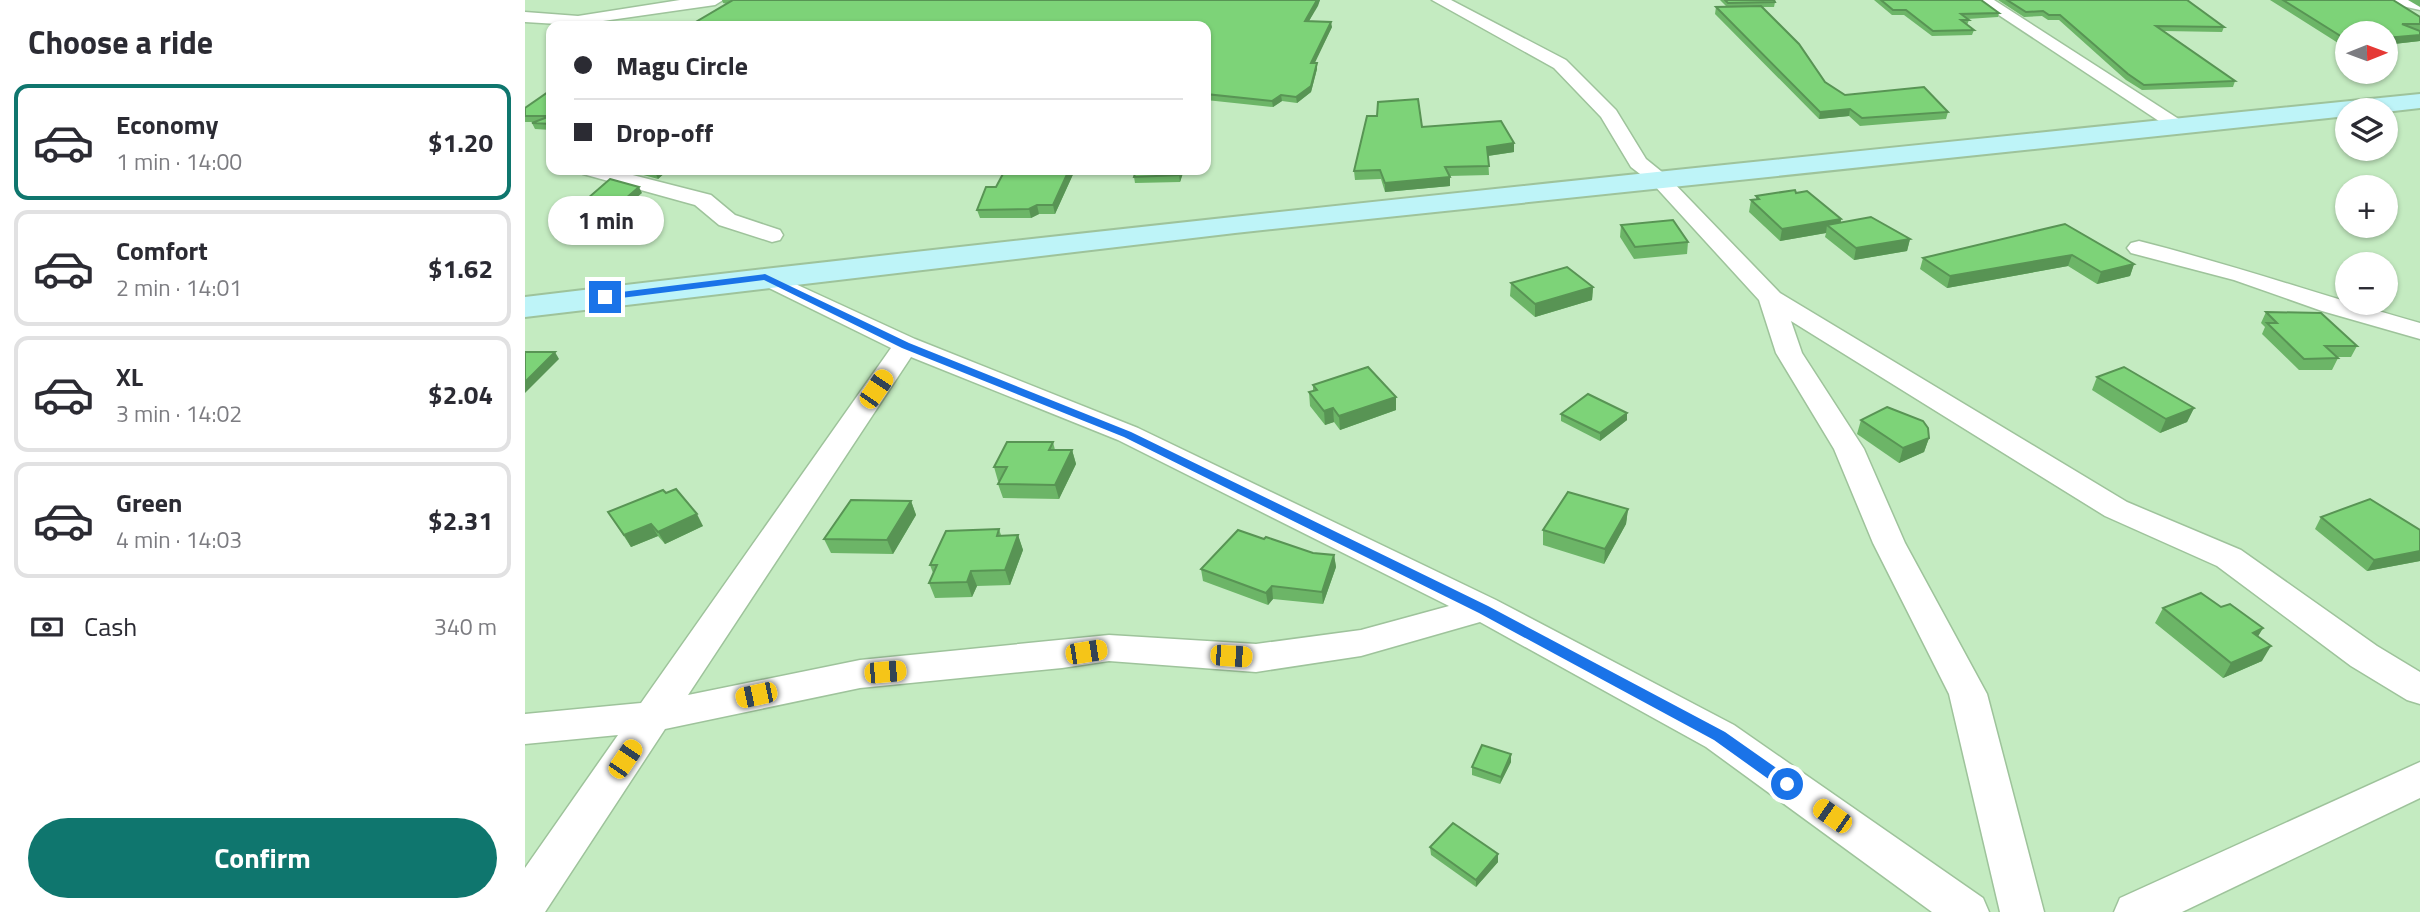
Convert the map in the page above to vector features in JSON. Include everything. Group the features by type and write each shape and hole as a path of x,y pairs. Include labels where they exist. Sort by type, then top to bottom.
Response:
{"main road":[{"path":"525,307 765,277 2420,101"}],"street":[{"path":"701,16 716,0"},
{"path":"590,21 615,13 716,0"},
{"path":"1440,0 1560,64 1609,114 1638,163 1660,180 1771,298 2116,509 2229,558 2364,656 2420,690"},
{"path":"1984,0 2178,125"},
{"path":"2393,0 2420,5"},
{"path":"2393,0 2420,17"},
{"path":"525,17 557,21"},
{"path":"609,175 703,200 727,220 772,235"},
{"path":"2139,248 2242,275 2331,306 2420,331"},
{"path":"765,277 906,345 1128,435 1484,609 1720,736 1967,912"},
{"path":"1771,298 1789,353 1849,449 1889,543 1968,694 2022,912"},
{"path":"525,904 906,345"},
{"path":"525,729 653,717 860,674 1109,648 1256,658 1361,643 1484,609"},
{"path":"2136,912 2420,779"}],"building":[{"path":"733,0 1317,0 1305,21 1331,22 1311,63 1317,63 1311,86 1296,97 1281,95 1272,101 1211,95 1211,21 697,21"},
{"path":"1725,0 1774,0 1775,2 1728,3"},
{"path":"1881,0 1981,0 1999,13 1961,14 1969,20 1961,20 1974,30 1933,31 1906,10 1893,10"},
{"path":"2007,0 2187,0 2224,27 2156,26 2235,81 2144,85 2060,15 2049,15 2043,11 2026,12"},
{"path":"2283,0 2393,0 2420,17 2420,24 2402,24 2420,31 2420,35 2398,37 2398,21 2335,21 2335,32"},
{"path":"1761,6 1799,44 1825,82 1845,95 1924,87 1948,112 1862,118 1850,109 1820,112 1716,7"},
{"path":"546,93 546,116 525,116 525,108"},
{"path":"1418,99 1422,127 1501,121 1514,143 1487,147 1489,166 1445,167 1450,177 1385,183 1380,170 1354,171 1367,116 1377,116 1378,102"},
{"path":"546,118 546,124 532,123"},
{"path":"1002,175 1067,175 1053,205 1037,205 1029,209 977,210 986,187 996,187"},
{"path":"1135,175 1179,175 1134,177"},
{"path":"610,179 639,187 625,199 580,205"},
{"path":"1795,190 1796,193 1807,191 1841,219 1782,229 1751,200 1759,199 1756,196"},
{"path":"1871,217 1910,239 1856,248 1827,225"},
{"path":"1673,220 1688,242 1635,247 1621,225"},
{"path":"2065,224 2134,264 2101,272 2072,255 1950,276 1923,258"},
{"path":"1567,267 1593,287 1535,304 1511,283"},
{"path":"2266,312 2321,313 2357,346 2325,346 2338,358 2304,359 2267,323 2277,323"},
{"path":"525,352 555,352 525,382"},
{"path":"1368,367 1396,397 1339,416 1333,408 1324,411 1309,392 1317,390 1313,385"},
{"path":"2124,367 2194,408 2166,419 2097,377"},
{"path":"1588,394 1627,413 1600,433 1561,414"},
{"path":"1887,407 1923,421 1928,428 1929,438 1903,448 1861,420"},
{"path":"1007,442 1053,442 1049,450 1072,450 1055,485 998,484 1007,467 994,467"},
{"path":"676,489 697,514 658,532 651,524 624,535 608,512 663,490 666,493"},
{"path":"1568,492 1628,509 1605,549 1543,530"},
{"path":"2370,499 2420,530 2420,551 2374,560 2321,517"},
{"path":"851,500 911,501 887,540 824,539"},
{"path":"999,529 997,536 1018,535 1005,570 971,571 967,582 929,583 937,565 930,565 946,531"},
{"path":"1238,530 1313,553 1334,555 1322,592 1272,586 1266,593 1201,569"},
{"path":"2201,593 2221,607 2230,604 2263,628 2253,633 2271,646 2231,663 2163,608"},
{"path":"1482,745 1511,754 1501,777 1472,767"},
{"path":"1453,823 1498,854 1476,880 1430,847"}],"route":[{"path":"605,297 765,277 906,345 1128,435 1484,609 1720,736 1787,784"}]}
